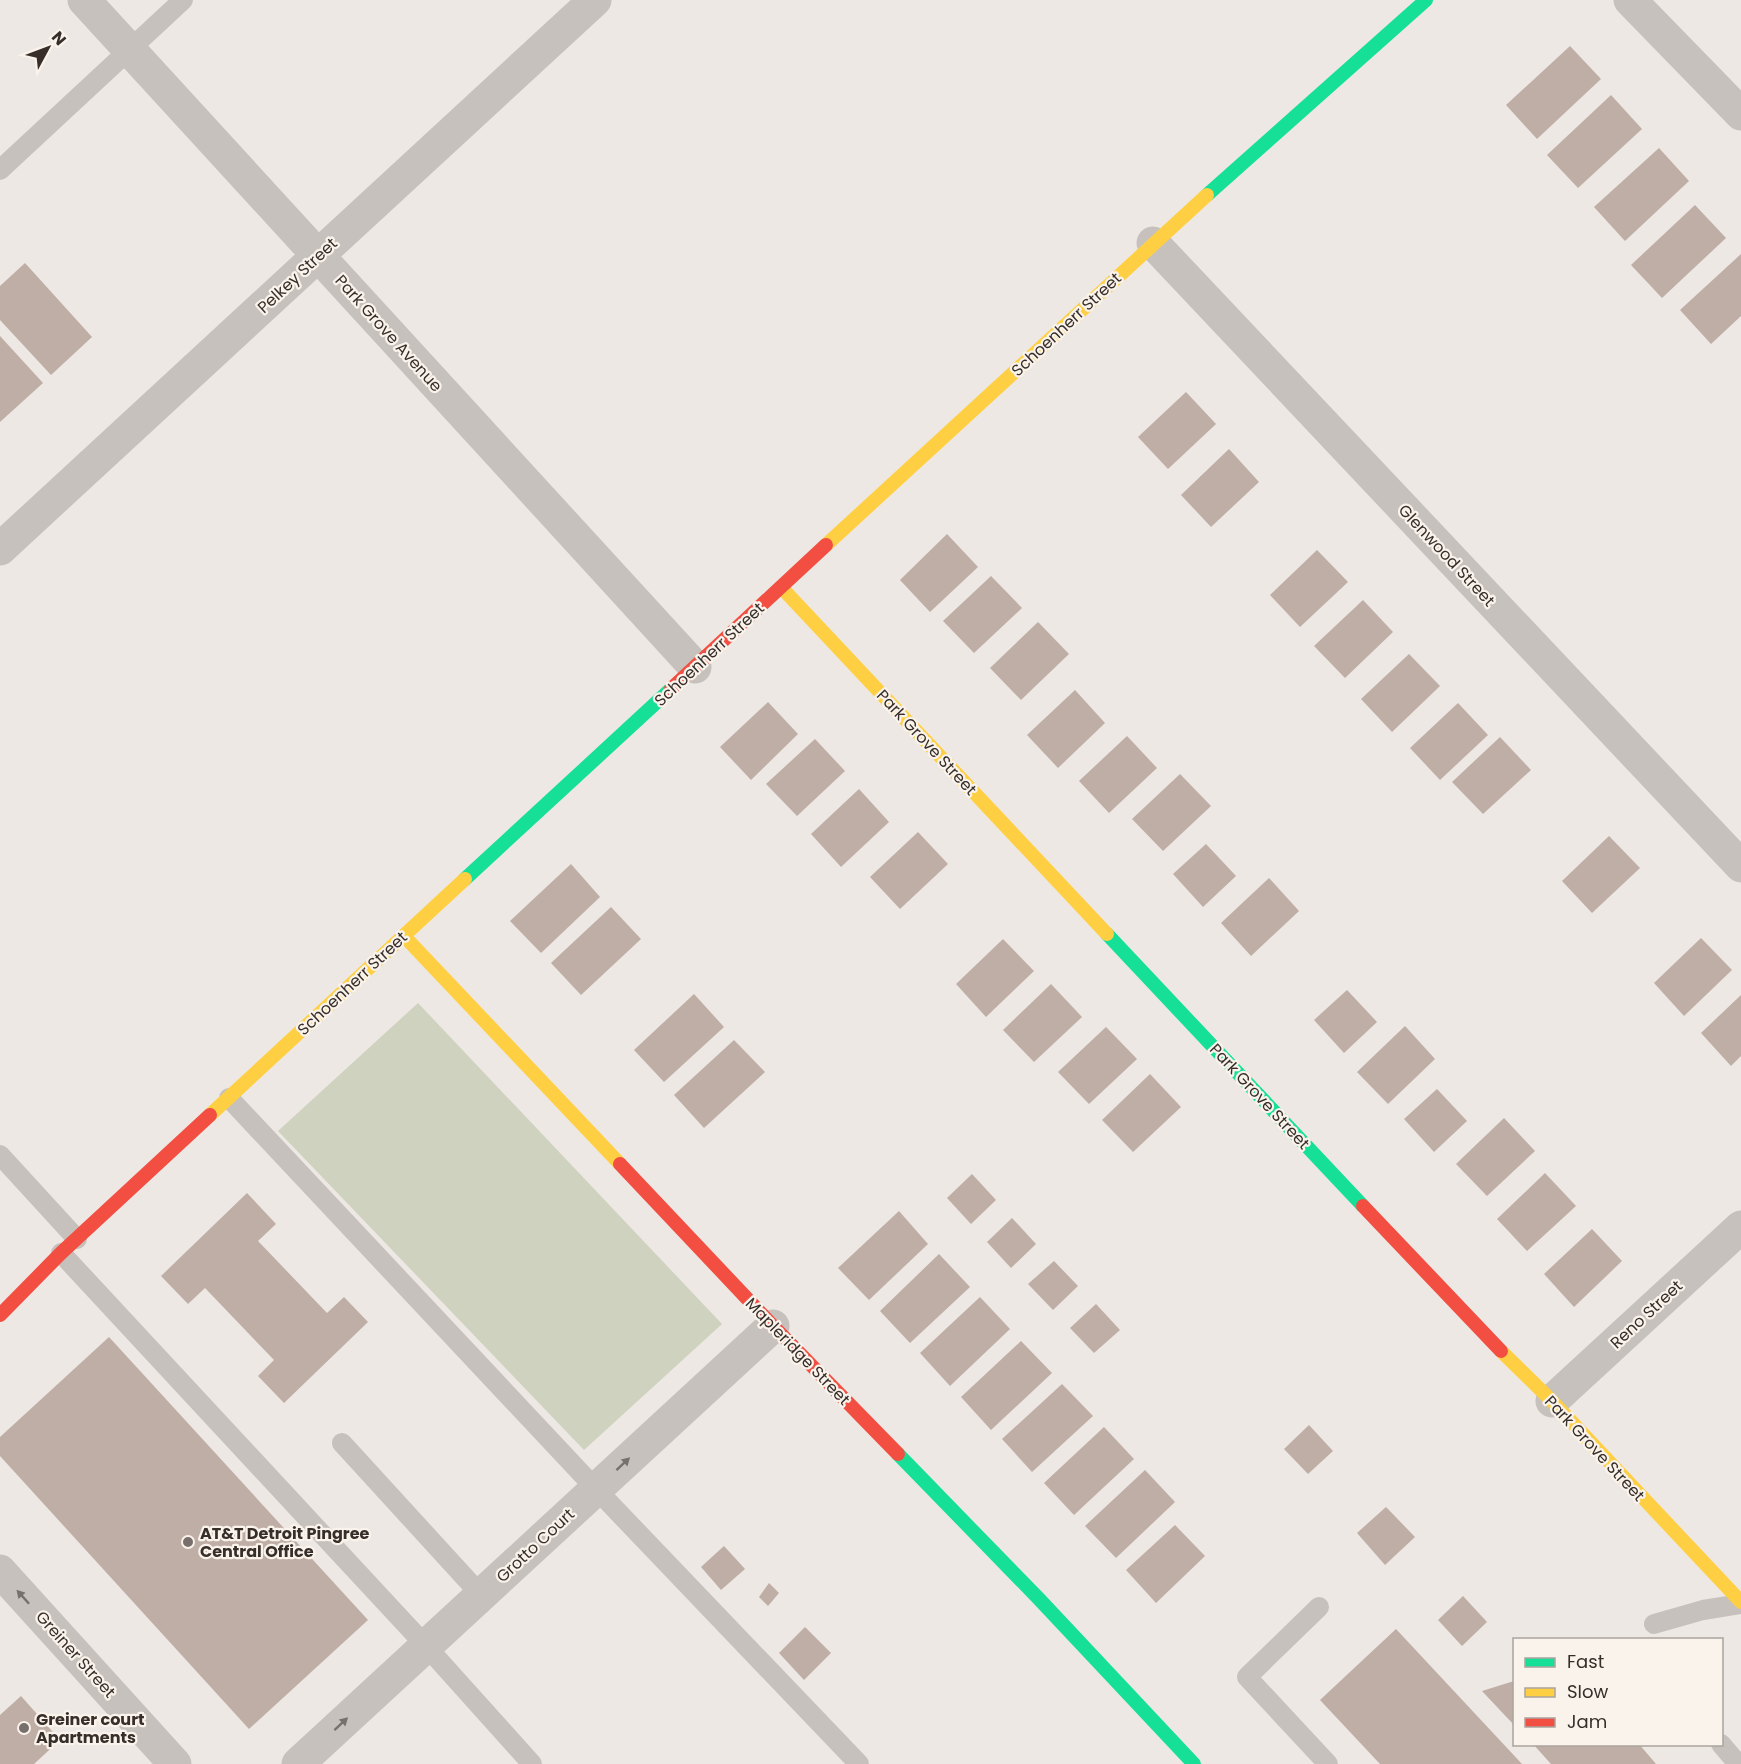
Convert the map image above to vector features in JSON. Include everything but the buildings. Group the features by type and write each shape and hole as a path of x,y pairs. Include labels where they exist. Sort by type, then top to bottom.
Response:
{"street":[{"name":"Park Grove Avenue","path":"84,0 695,667"},
{"name":"Pelkey Street","path":"0,549 595,0"},
{"name":"Schoenherr Street","path":"0,1315 77,1239 1154,243 1426,0"},
{"path":"1630,0 1741,114"},
{"name":"Glenwood Street","path":"1154,243 1741,866"},
{"name":"Park Grove Street","path":"781,587 1741,1603"},
{"name":"Mapleridge Street","path":"404,936 773,1326 1040,1600 1194,1764"},
{"name":"Reno Street","path":"1552,1401 1741,1227"},
{"name":"Grotto Court","path":"298,1764 773,1326"},
{"name":"Greiner Street","path":"0,1571 175,1764"}],"lane":[{"path":"0,170 183,0"},
{"path":"229,1098 596,1489 859,1764"},
{"path":"0,1155 77,1239"},
{"path":"62,1253 426,1646 532,1764"},
{"path":"342,1443 481,1595"},
{"path":"1654,1624 1703,1610 1741,1603"},
{"path":"1319,1607 1247,1677 1328,1764"},
{"path":"1723,1746 1738,1764"}],"green space":[{"path":"418,1003 722,1324 584,1450 278,1131"}],"traffic: fast":[{"path":"1207,195 1426,0"},
{"path":"465,879 671,689"},
{"path":"1107,934 1363,1206"},
{"path":"898,1454 1040,1600 1194,1764"}],"traffic: slow":[{"path":"826,545 1207,195"},
{"path":"781,587 1107,934"},
{"path":"210,1115 465,879"},
{"path":"404,936 620,1164"},
{"path":"1501,1351 1552,1401 1741,1602"}],"traffic: jam":[{"path":"671,689 826,545"},
{"path":"0,1315 61,1253 210,1115"},
{"path":"620,1164 898,1454"},
{"path":"1363,1206 1501,1351"}],"place":[{"name":"AT&T Detroit Pingree Central Office","path":"188,1542"},
{"name":"Greiner court Apartments","path":"24,1728"}]}
